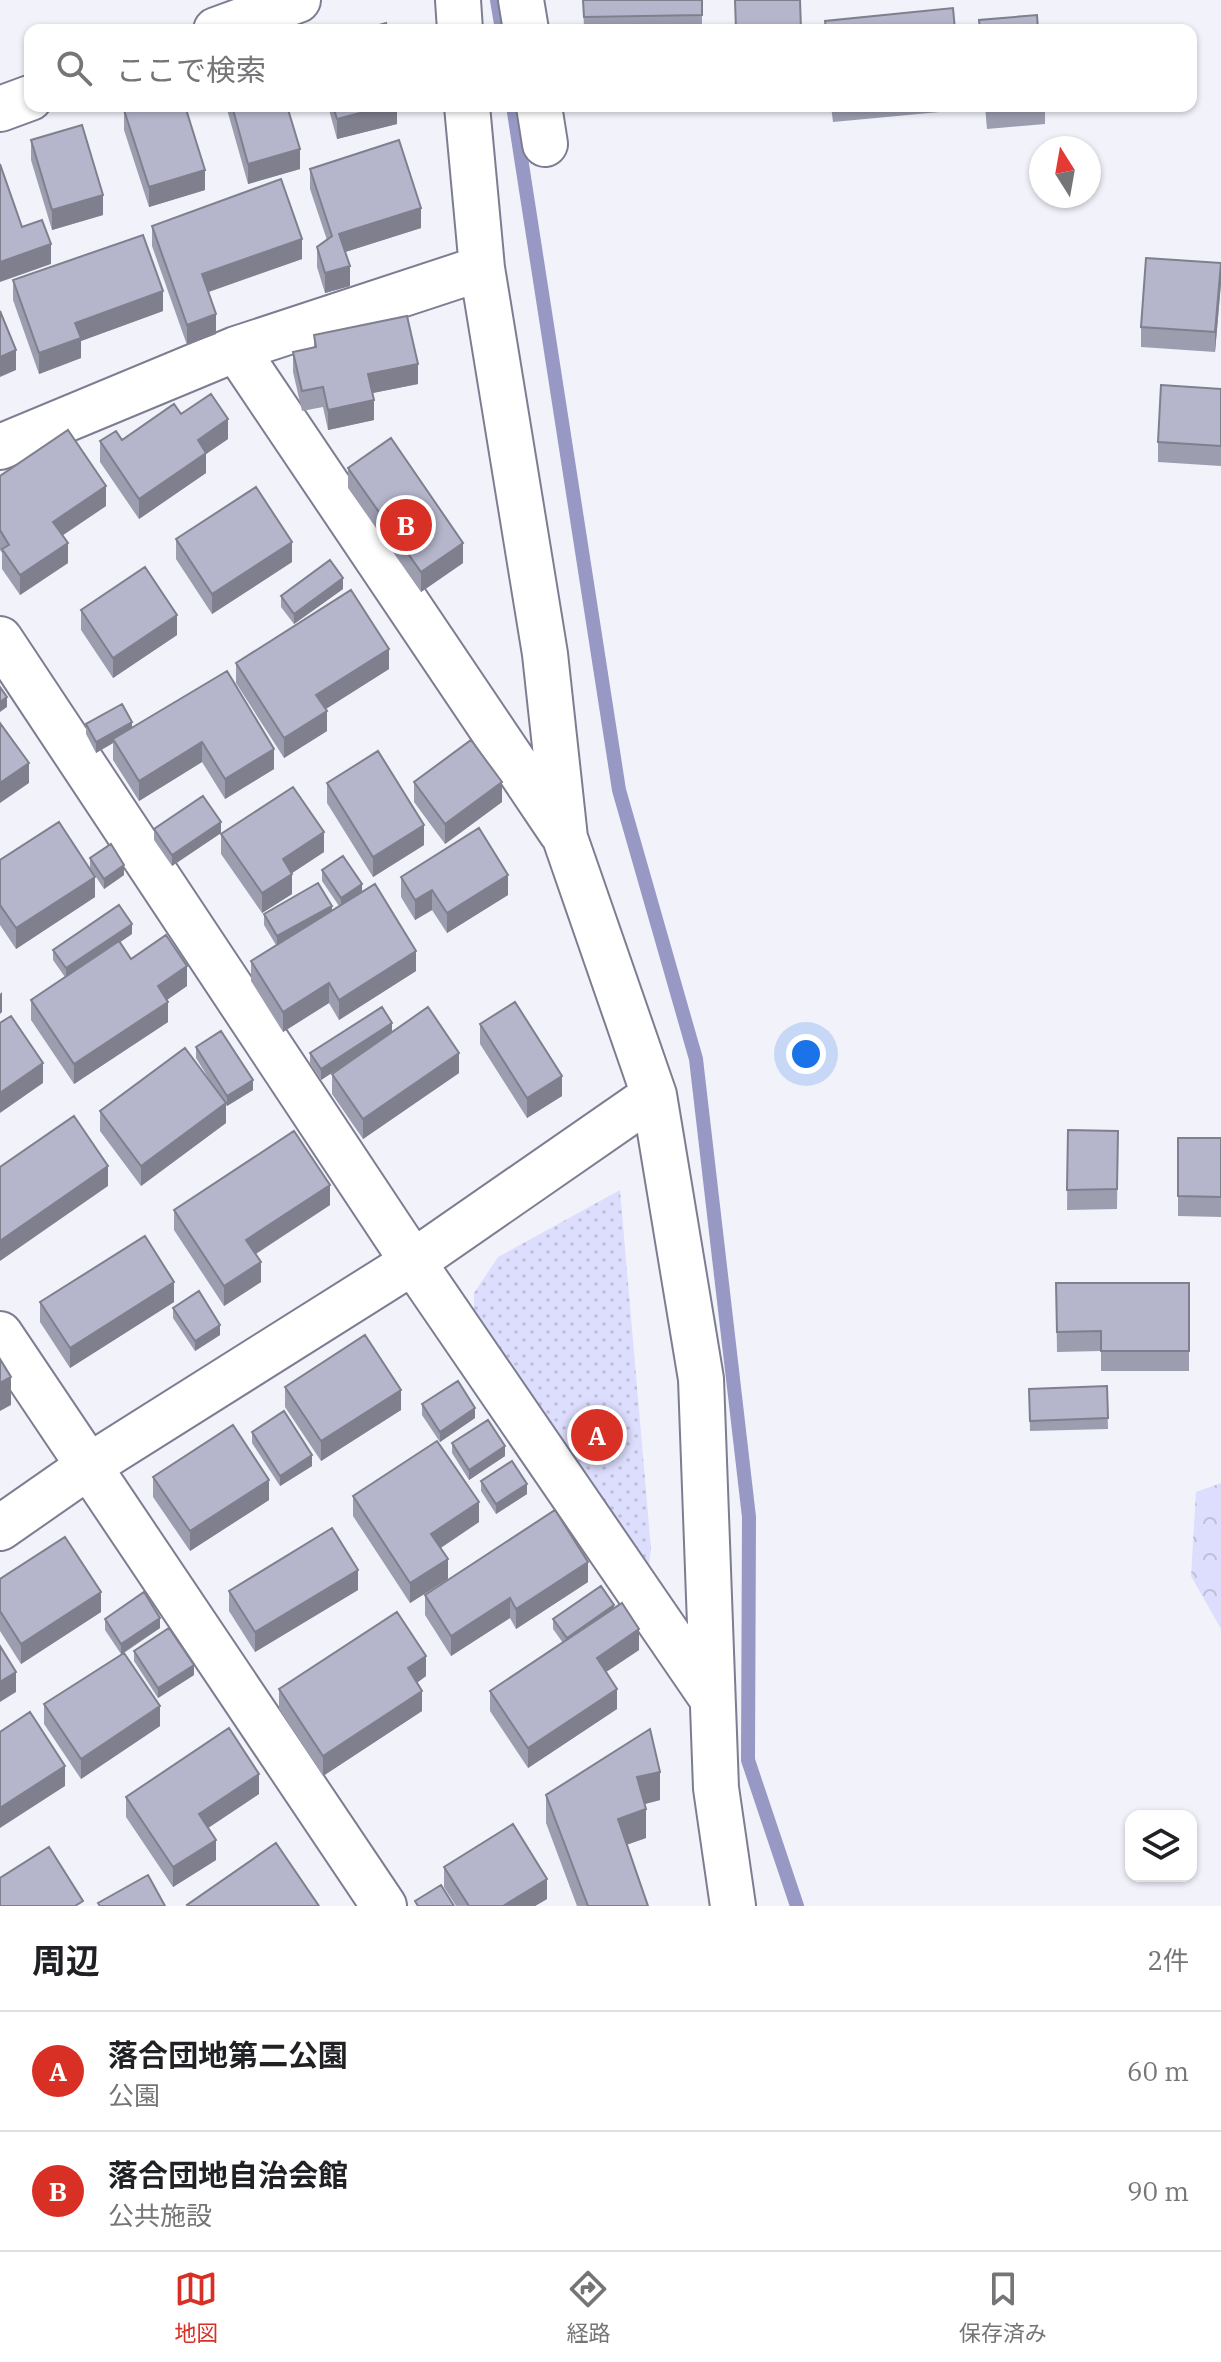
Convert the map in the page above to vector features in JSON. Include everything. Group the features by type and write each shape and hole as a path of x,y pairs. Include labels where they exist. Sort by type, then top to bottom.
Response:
{"street":[{"path":"232,24 298,0"},
{"path":"458,0 460,24"},
{"path":"521,0 525,24"},
{"path":"0,109 24,100"},
{"path":"468,112 482,268 545,654 565,838 654,1095 701,1379 716,1788 733,1906"},
{"path":"0,447 236,349 482,268"},
{"path":"236,349 565,838"},
{"path":"0,639 413,1262 711,1697"},
{"path":"0,1528 89,1466 413,1262 654,1095"},
{"path":"0,1334 384,1906"}],"green space":[{"path":"620,1190 651,1549 648,1573 474,1320 474,1293 498,1257"},
{"path":"1221,1483 1221,1629 1191,1576 1196,1492"}],"building":[{"path":"583,0 702,0 702,15 584,17"},
{"path":"735,0 800,0 801,24 736,24"},
{"path":"953,8 954,24 825,24 825,21"},
{"path":"1037,15 1038,24 979,24 979,20"},
{"path":"125,112 187,112 205,170 149,187"},
{"path":"234,112 289,112 300,149 248,164"},
{"path":"335,112 364,112 337,119"},
{"path":"82,125 103,195 52,210 31,140"},
{"path":"399,140 421,208 339,234 350,266 325,273 317,247 332,236 310,169"},
{"path":"0,164 22,227 42,220 51,244 0,262"},
{"path":"281,179 302,239 202,274 216,314 187,325 152,226"},
{"path":"143,235 163,291 75,323 81,338 39,353 13,280"},
{"path":"1146,258 1221,263 1215,332 1141,327"},
{"path":"0,311 16,350 0,357"},
{"path":"407,316 418,364 368,374 374,400 328,410 323,387 302,391 293,352 316,347 314,335"},
{"path":"1161,385 1221,389 1221,446 1158,442"},
{"path":"211,394 228,419 198,440 206,453 139,499 100,441 116,431 122,440 174,404 181,414"},
{"path":"68,430 106,486 53,522 68,543 20,575 2,549 9,545 0,530 0,476"},
{"path":"391,438 463,543 421,572 348,468"},
{"path":"256,487 292,542 212,594 176,539"},
{"path":"330,560 343,578 294,614 281,596"},
{"path":"145,567 177,615 113,658 81,610"},
{"path":"351,590 389,649 316,695 327,711 284,738 236,663"},
{"path":"227,671 274,749 225,779 202,742 139,781 113,739"},
{"path":"0,687 7,697 0,702"},
{"path":"122,704 132,722 96,742 86,724"},
{"path":"0,723 29,763 0,783"},
{"path":"471,740 502,782 445,824 414,782"},
{"path":"378,751 424,825 373,857 327,783"},
{"path":"293,787 324,832 283,859 292,874 262,893 221,834"},
{"path":"203,796 221,822 172,855 154,829"},
{"path":"59,822 95,877 16,928 0,905 0,860"},
{"path":"479,828 508,875 447,913 432,890 415,900 401,877"},
{"path":"111,844 124,865 104,879 90,858"},
{"path":"343,856 362,884 341,898 322,870"},
{"path":"318,883 332,906 277,936 264,914"},
{"path":"375,884 416,951 339,1000 329,983 283,1012 251,961"},
{"path":"119,905 132,924 66,968 53,950"},
{"path":"166,935 187,966 158,986 168,1002 74,1064 31,1000 119,941 131,959"},
{"path":"515,1002 562,1076 527,1098 480,1024"},
{"path":"382,1007 392,1023 321,1069 310,1053"},
{"path":"428,1007 459,1053 363,1119 332,1074"},
{"path":"11,1016 43,1063 0,1093 0,1023"},
{"path":"221,1031 253,1080 227,1096 196,1047"},
{"path":"185,1048 226,1103 141,1166 100,1111"},
{"path":"74,1116 108,1166 0,1241 0,1167"},
{"path":"1068,1130 1118,1131 1117,1189 1067,1190"},
{"path":"294,1131 330,1185 246,1240 261,1262 224,1286 174,1210"},
{"path":"1178,1138 1221,1138 1221,1197 1178,1196"},
{"path":"145,1236 174,1282 70,1348 40,1302"},
{"path":"1056,1283 1189,1283 1189,1351 1101,1351 1101,1331 1057,1332"},
{"path":"199,1291 220,1325 195,1341 173,1308"},
{"path":"365,1335 401,1390 321,1441 285,1387"},
{"path":"0,1359 11,1377 0,1383"},
{"path":"458,1381 475,1408 440,1432 422,1404"},
{"path":"1107,1386 1108,1418 1030,1421 1029,1389"},
{"path":"284,1411 312,1455 280,1476 252,1432"},
{"path":"488,1420 505,1446 469,1470 452,1443"},
{"path":"233,1425 269,1480 190,1531 153,1477"},
{"path":"437,1441 479,1502 431,1534 448,1559 410,1583 353,1496"},
{"path":"512,1461 527,1484 496,1504 481,1481"},
{"path":"555,1510 588,1562 516,1609 510,1598 451,1636 425,1595"},
{"path":"332,1528 358,1570 255,1632 229,1591"},
{"path":"65,1537 101,1592 21,1644 0,1611 0,1579"},
{"path":"601,1586 614,1605 567,1638 553,1619"},
{"path":"144,1592 160,1618 121,1644 105,1619"},
{"path":"622,1603 639,1629 597,1658 617,1689 528,1748 490,1691"},
{"path":"397,1612 426,1656 408,1668 422,1691 323,1756 279,1689"},
{"path":"169,1628 194,1665 158,1688 134,1651"},
{"path":"0,1646 16,1672 0,1682"},
{"path":"124,1653 160,1706 81,1759 44,1704"},
{"path":"30,1712 65,1766 0,1808 0,1732"},
{"path":"229,1728 259,1774 199,1814 216,1840 173,1867 126,1797"},
{"path":"650,1729 660,1772 637,1777 646,1809 618,1819 648,1906 588,1906 546,1795"},
{"path":"513,1824 547,1879 503,1906 469,1906 444,1867"},
{"path":"276,1843 319,1906 187,1905"},
{"path":"49,1847 83,1901 75,1906 0,1906 0,1878"},
{"path":"148,1875 165,1906 100,1906 98,1903"},
{"path":"441,1885 454,1906 418,1906 415,1901"}],"waterway":[{"path":"497,0 501,24"},
{"path":"514,112 619,790 696,1059 749,1517 748,1760 797,1906"}],"place":[{"name":"落合団地自治会館","path":"406,525"},
{"name":"落合団地第二公園","path":"597,1435"}]}
